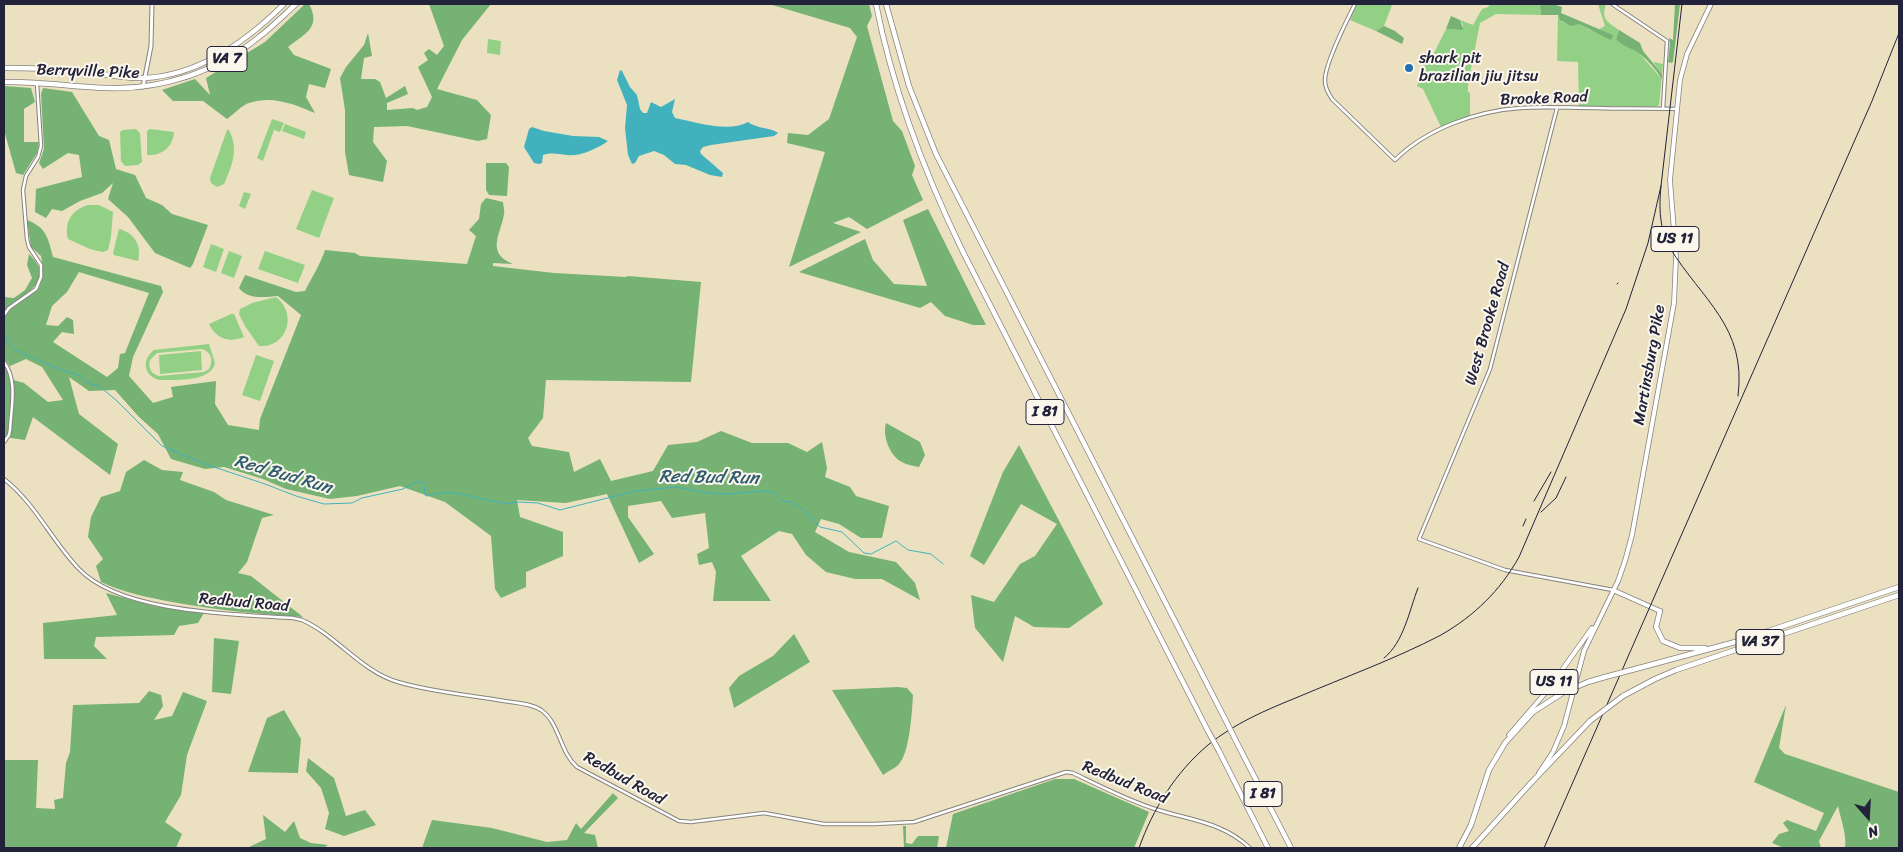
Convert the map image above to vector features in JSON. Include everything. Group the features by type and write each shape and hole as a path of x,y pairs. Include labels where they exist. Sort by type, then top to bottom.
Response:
{"highway":[{"name":"Berryville Pike","path":"4,68 48,69 127,78 144,78 180,72 220,54 250,35 284,4"},
{"name":"Berryville Pike","path":"4,82 37,82 106,88 143,87 186,77 223,62 260,37 296,4"},
{"name":"I 81","path":"876,4 898,92 918,153 933,189 963,252 1268,848"},
{"name":"I 81","path":"886,4 909,86 936,154 1291,848"},
{"name":"VA 37","path":"1505,743 1533,712 1564,692 1588,682 1730,643 1899,587"},
{"name":"VA 37","path":"1530,784 1590,721 1624,696 1670,672 1899,594"},
{"path":"1660,611 1656,627 1661,638 1669,645 1686,649 1709,647 1793,623"},
{"name":"US 11","path":"1459,848 1471,825 1489,770 1505,743"},
{"name":"US 11","path":"1472,848 1530,784"}],"main road":[{"path":"143,87 151,46 152,4"},
{"name":"US 11","path":"1677,109 1684,61 1711,4"},
{"name":"Martinsburg Pike","path":"1599,618 1625,561 1632,535 1674,303 1676,257 1670,180 1677,109"},
{"path":"1613,590 1660,611"},
{"name":"US 11","path":"1505,743 1544,695 1599,618"},
{"name":"US 11","path":"1530,784 1550,756 1561,735 1570,710 1582,659 1599,618"}],"street":[{"name":"Brooke Road","path":"1354,4 1325,75 1326,87 1332,99 1395,160 1413,145 1465,119 1510,109 1677,109"},
{"path":"1612,4 1663,37 1668,43 1663,109"},
{"path":"1618,8 1620,4"},
{"path":"4,315 10,308 36,289 41,275 40,261 29,247 26,239 23,190 26,176 38,158 41,146 37,82"},
{"name":"West Brooke Road","path":"1557,108 1490,369 1419,539 1505,570 1613,590"},
{"path":"4,362 10,371 12,380 10,430 4,442"},
{"name":"Redbud Road","path":"4,479 31,505 77,568 103,588 128,597 160,604 218,613 302,620 376,672 394,681 524,704 537,708 551,720 562,746 570,760 577,767 678,820 691,822 764,813 824,824 914,822 1066,772 1154,809 1212,824 1230,832 1250,848"}],"green space":[{"path":"305,4 309,4 312,12 312,25 305,34 288,47 294,55 331,69 325,88 309,84 306,97 315,113 291,104 266,100 246,104 227,119 203,101 173,101 162,90 195,79 210,95 206,78 265,42"},
{"path":"429,4 491,4 462,40 437,89 477,100 491,115 487,139 478,141 407,126 374,127 373,142 387,161 383,182 349,175 345,152 345,110 340,78 346,67 364,45 368,33 372,56 364,58 361,79 375,79 380,82 386,98 405,86 408,94 387,103 387,110 413,108 417,110 427,107 432,97 418,67 428,60 424,53 429,49 437,55 444,46"},
{"path":"769,4 869,4 872,16 867,26 893,121 902,131 915,166 912,175 923,200 867,229 849,217 833,223 861,232 789,267 825,152 787,143 788,133 808,135 829,119 857,37 850,28"},
{"path":"1357,4 1392,5 1384,26 1376,31 1350,20"},
{"path":"1490,4 1543,4 1540,7 1541,15 1496,14 1480,23 1468,84 1470,116 1441,127 1423,89 1417,86 1427,59 1434,53 1446,29 1461,30 1463,25 1460,20 1473,25 1482,9"},
{"path":"1543,4 1553,4 1562,7 1561,13 1613,35 1611,40 1579,24 1571,26 1560,20 1558,15 1541,15 1540,6"},
{"path":"1598,4 1606,4 1604,14 1606,20 1619,30 1616,39 1639,53 1661,78 1662,74 1653,62 1663,64 1659,105 1655,107 1579,106 1578,62 1557,61 1558,15 1562,22 1579,24 1590,30 1612,35 1599,29 1605,26"},
{"path":"1675,4 1680,4 1673,62 1671,63 1668,62 1669,38 1673,40"},
{"path":"1451,16 1460,20 1463,29 1446,29"},
{"path":"1384,26 1404,38 1402,44 1376,31"},
{"path":"1619,30 1640,43 1643,51 1662,74 1662,79 1643,57 1616,39"},
{"path":"488,39 501,41 500,55 487,53"},
{"path":"4,86 31,88 35,102 24,109 24,142 39,142 37,153 23,175 16,173 4,130"},
{"path":"43,88 72,92 99,136 109,140 116,169 135,175 146,198 162,205 172,214 208,225 190,268 155,253 128,217 108,199 113,183 102,193 80,201 62,211 52,209 46,218 35,212 36,189 82,177 79,155 68,153 43,169 39,163 44,149 41,94"},
{"path":"272,119 284,123 280,132 274,130 263,161 257,158"},
{"path":"285,124 306,132 304,139 282,131"},
{"path":"136,129 140,133 142,162 138,165 125,166 121,161 120,132"},
{"path":"150,129 174,132 166,150 157,154 147,155 147,131"},
{"path":"227,130 229,130 234,144 233,157 230,171 224,184 217,187 211,183 210,178"},
{"path":"486,163 506,163 509,167 507,196 489,195 486,190"},
{"path":"312,190 334,198 319,238 296,229"},
{"path":"244,192 251,194 245,209 239,206"},
{"path":"486,198 503,202 504,212 497,249 504,260 513,264 493,263 493,266 554,273 628,276 701,282 691,382 546,380 543,418 528,438 532,446 569,452 574,472 600,459 611,481 653,471 668,445 697,442 721,431 752,443 788,443 807,452 822,442 827,468 825,477 850,487 856,496 889,506 882,538 861,538 839,524 821,519 815,532 849,552 896,562 915,583 920,600 882,579 855,579 826,572 806,555 792,534 779,531 741,556 771,601 713,601 716,572 712,562 699,565 697,554 709,548 705,513 672,518 661,501 628,506 628,517 654,554 639,563 607,494 566,503 517,500 520,517 563,532 563,556 526,572 526,587 501,598 495,589 491,536 445,502 400,486 357,496 330,499 286,489 263,479 224,467 205,469 171,459 158,434 139,417 115,390 89,391 69,377 79,414 118,444 110,475 33,417 25,440 4,437 4,365 10,379 24,383 48,402 63,400 42,367 26,359 10,366 4,358 4,319 7,312 39,288 43,276 41,256 31,247 27,220 39,226 46,234 53,257 161,286 163,292 133,357 129,376 153,403 173,397 171,387 216,381 215,404 228,425 259,430 260,419 301,315 278,296 257,297 243,292 239,288 245,275 296,292 305,291 325,250 355,253 360,256 467,264 476,236 469,230 479,219 481,204","holes":["79,272 149,293 125,353 120,354 118,368 107,377 53,342 62,332 74,334 73,320 67,317 58,326 46,325 52,306 67,292"]},
{"path":"88,205 99,205 113,212 108,250 103,252 90,249 68,239 67,228 70,218 77,210"},
{"path":"928,209 986,325 973,325 945,316 931,302 920,308 799,272 865,239 873,260 894,284 927,286 903,220"},
{"path":"119,229 125,231 136,241 139,250 138,261 114,255"},
{"path":"211,244 224,249 216,272 203,267"},
{"path":"229,251 242,256 234,278 221,273"},
{"path":"265,251 305,265 298,283 258,269"},
{"path":"29,254 37,264 40,273 38,280 27,294 4,313 4,297 14,298 25,290 32,278 27,265"},
{"path":"276,297 283,304 287,312 288,321 286,329 277,342 259,346 245,326 239,314 240,309 252,303"},
{"path":"234,314 244,337 233,340 224,338 215,333 209,324"},
{"path":"209,344 215,363 207,374 200,377 183,380 159,380 150,375 146,367 147,358 154,350","holes":["205,350 209,354 211,362 209,369 204,372 159,376 154,374 150,368 150,360 157,353"]},
{"path":"201,351 202,370 160,374 159,355"},
{"path":"256,355 274,361 260,401 242,395"},
{"path":"886,423 920,442 925,455 919,467 904,463 894,455 886,439"},
{"path":"1019,445 1103,604 1069,628 1034,627 1015,616 1003,662 975,628 971,595 994,602 1020,564 1035,556 1057,524 1021,504 984,565 970,556 1003,472"},
{"path":"144,460 162,470 183,472 180,480 214,492 226,500 274,515 262,518 247,562 238,573 251,576 303,617 188,605 136,594 101,582 96,566 103,559 88,537 91,517 101,497 120,491 126,472"},
{"path":"106,593 154,606 204,613 198,623 179,626 174,635 96,637 94,646 107,659 44,659 43,623 117,615"},
{"path":"794,634 810,662 734,708 729,688 739,676 773,656"},
{"path":"214,638 239,641 231,694 212,692"},
{"path":"907,688 913,695 910,731 903,758 898,765 883,775 832,690"},
{"path":"149,691 161,695 163,706 154,720 172,716 183,692 207,701 187,755 181,795 165,822 182,834 176,848 4,848 4,760 38,760 36,808 55,809 54,800 63,798 66,763 70,752 73,705 139,703"},
{"path":"1786,705 1779,748 1785,754 1899,792 1899,848 1845,848 1838,806 1819,841 1821,848 1784,848 1772,843 1779,834 1789,831 1783,823 1787,820 1816,831 1824,813 1754,782"},
{"path":"284,710 301,739 298,773 248,772 267,718"},
{"path":"308,758 334,778 346,816 365,810 376,825 344,836 325,829 329,813 321,788 306,771"},
{"path":"1055,779 1074,779 1149,812 1134,848 946,848 953,814"},
{"path":"613,793 618,798 584,833 595,835 598,848 422,848 432,820 492,828 547,842 567,840 576,823 581,829"},
{"path":"263,815 285,832 294,821 300,838 311,843 328,845 323,848 247,848 266,839"},
{"path":"903,826 906,826 906,843 912,844 918,836 939,836 937,848 904,848"}],"water":[{"path":"620,70 637,95 640,109 643,113 647,113 651,102 661,107 675,99 672,112 675,118 722,127 731,127 748,122 778,133 774,136 703,147 700,151 701,154 723,173 722,177 710,175 686,165 675,164 664,155 654,151 639,156 635,163 632,164 628,155 625,128 627,105 617,80"},
{"path":"532,127 573,136 599,137 608,141 594,149 577,155 552,153 543,155 542,163 539,164 534,163 524,147 529,129"}],"waterway":[{"name":"Red Bud Run","path":"4,333 15,350 59,369 81,376 88,383 99,386 116,400 162,446 205,464 324,504 352,503 362,498 403,489 417,482 422,482 425,495 427,496 455,493 507,504 518,502 538,503 560,510 635,491 676,487 707,493 726,494 766,491 773,492 782,501 791,502 804,510 820,527 842,532 864,553 871,554 896,541 908,550 931,554 943,564"}],"railway":[{"path":"1682,4 1661,186 1661,217 1666,240 1670,248 1708,299 1729,333 1736,351 1739,372 1738,396"},
{"path":"1544,848 1872,101 1899,33"},
{"path":"1139,848 1151,819 1166,792 1185,767 1218,737 1263,712 1424,644 1464,620 1495,592 1519,557 1626,309 1648,243 1661,186"},
{"path":"1534,501 1551,472"},
{"path":"1541,512 1556,498 1566,477"},
{"path":"1523,526 1526,519"},
{"path":"1384,658 1401,635 1418,588"}],"place":[{"name":"shark pit brazilian jiu jitsu","path":"1409,68"}]}
